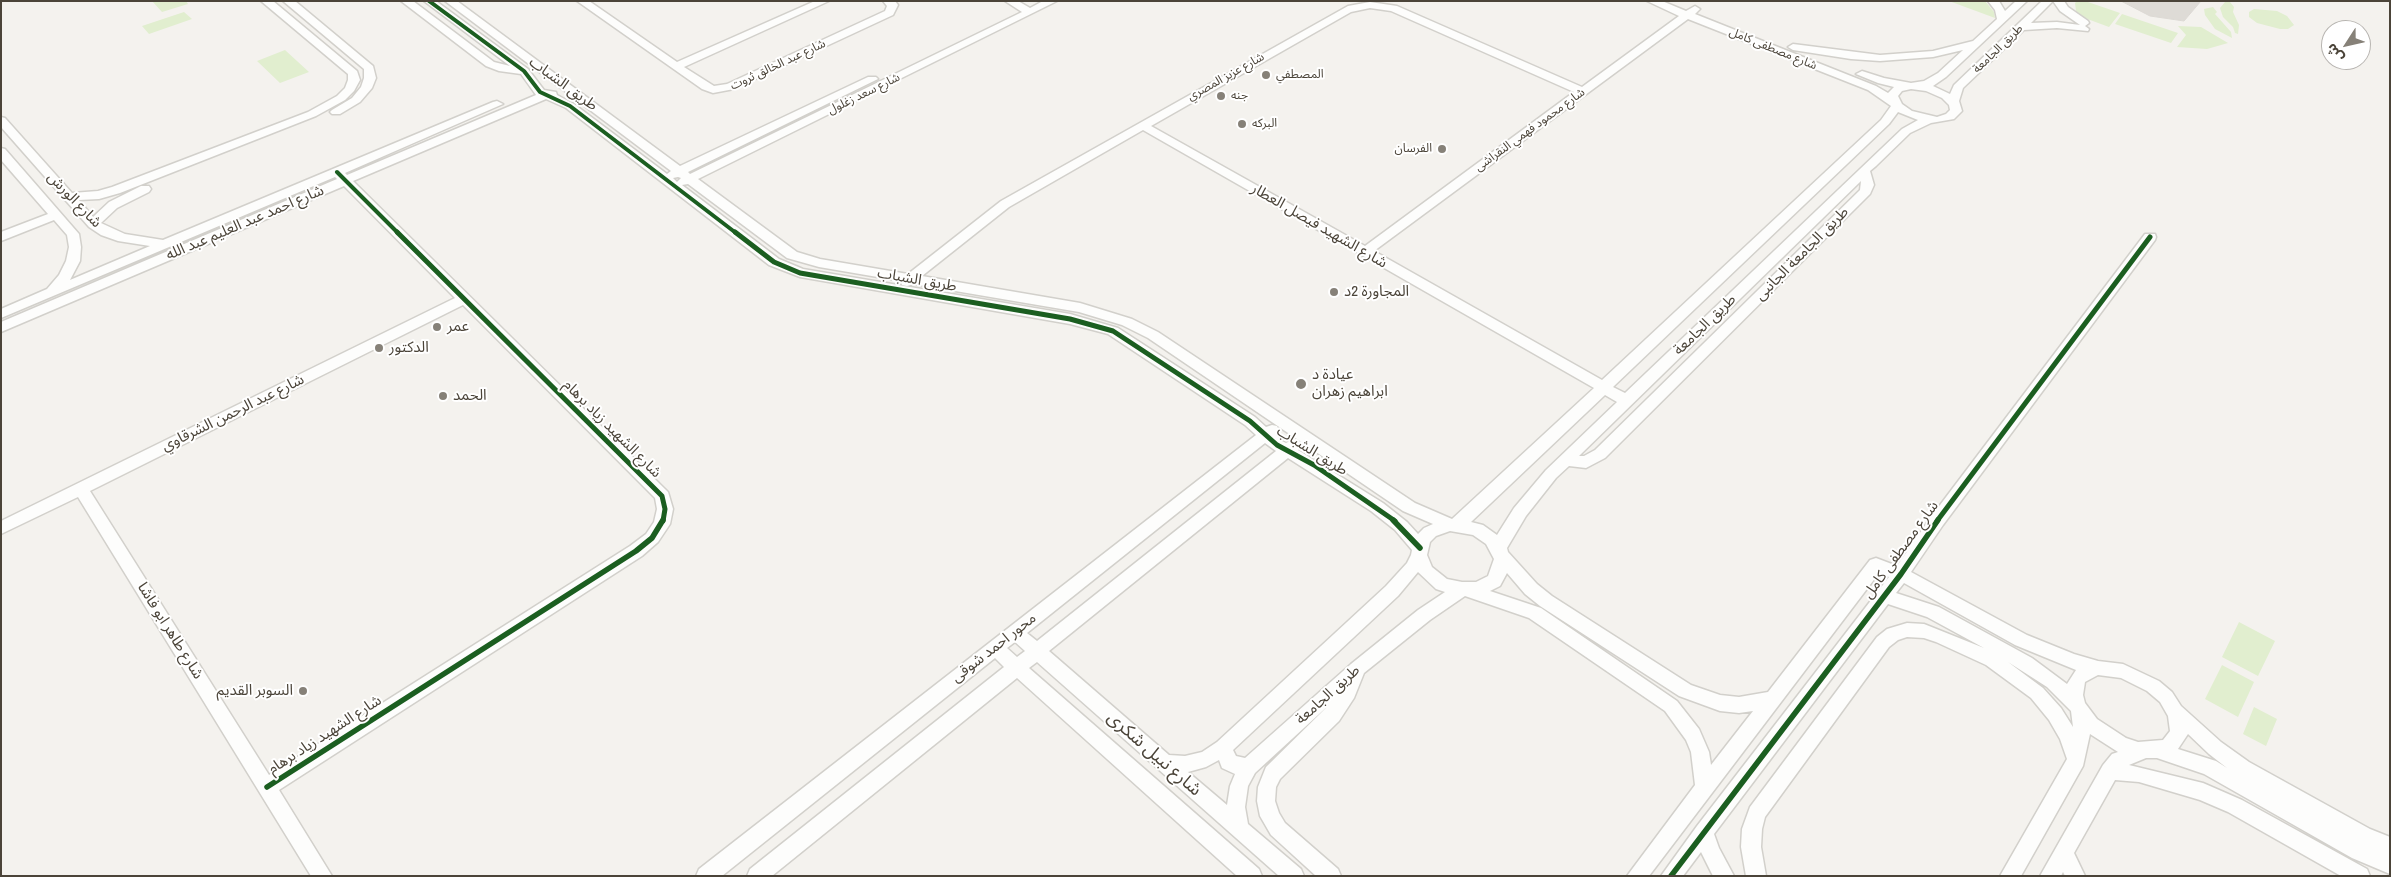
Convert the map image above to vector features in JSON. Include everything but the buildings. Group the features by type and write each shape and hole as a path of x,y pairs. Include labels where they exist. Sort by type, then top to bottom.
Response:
{"street":[{"path":"69,196 91,196 116,190 312,114 341,98 350,89 354,80 352,73 266,1"},
{"path":"93,224 113,205 126,198 304,126 340,110 356,100 366,88 370,78 369,68 288,1"},
{"path":"406,1 490,64 499,68 524,71"},
{"name":"طريق الشباب","path":"429,1 524,71 540,91 570,106 764,255 786,268 800,273 1077,320 1113,331 1250,421 1264,436 1314,465 1390,516 1412,536 1420,551"},
{"name":"طريق الشباب","path":"450,1 792,254 819,263 1080,308 1128,322 1153,335 1409,507 1454,525"},
{"name":"شارع عبد الخالق ثروت","path":"582,1 706,87 722,90 889,13 893,6 888,1"},
{"path":"676,66 824,1"},
{"name":"شارع سعد زغلول","path":"669,182 1023,5 1052,1"},
{"name":"شارع مصطفى كامل","path":"1652,1 1691,12 1793,47 1868,77 1938,91 1953,101"},
{"name":"شارع مصطفى كامل","path":"1676,1 1691,12 1872,88 1914,116 1929,120"},
{"path":"1993,1 2000,10 2002,20"},
{"path":"2004,1 2042,7"},
{"path":"2022,26 2084,26 2064,9 2058,1"},
{"name":"طريق الجامعة","path":"1454,525 1884,122 1895,103 1894,92 1928,84 1942,75 2020,3"},
{"name":"شارع عزيز المصري","path":"898,290 1005,204 1340,13 1362,6 1382,6 1404,12 1583,92"},
{"name":"طريق الجامعة","path":"1500,551 1520,512 1566,460 1906,131 1929,120 1944,119 1954,115 1957,107 1953,101 1953,96 1958,87 2042,7"},
{"name":"شارع محمود فهمي النقراشى","path":"1366,252 1691,12"},
{"path":"290,22 306,16"},
{"path":"1793,47 1851,56 1889,57 1933,54 1976,43"},
{"name":"شارع احمد عبد العليم عبد الله","path":"1,327 341,176 540,91 558,92 561,82"},
{"name":"شارع الورش","path":"1,120 93,224 106,232 123,238 166,244"},
{"name":"شارع الشهيد فيصل العطار","path":"1142,125 1627,401"},
{"name":"شارع الورش","path":"1,152 73,234 76,247 73,261 65,276 52,293"},
{"path":"18,172 39,163"},
{"name":"طريق الجامعة الجانبى","path":"1566,460 1586,462 1594,459 1607,448 1866,191 1868,185 1864,171"},
{"name":"شارع احمد عبد العليم عبد الله","path":"1,314 166,244 341,176"},
{"name":"شارع الشهيد زياد برهام","path":"267,787 636,551 652,538 662,524 665,509 662,496 341,176"},
{"path":"1,227 53,211"},
{"path":"1,237 53,211"},
{"name":"شارع مصطفى كامل","path":"1671,876 1901,574 1937,521 2150,237"},
{"name":"شارع عبد الرحمن الشرقاوي","path":"1,528 464,299"},
{"path":"1686,309 1709,321"},
{"name":"محور احمد شوقى","path":"706,876 1283,421"},
{"name":"محور احمد شوقى","path":"757,876 1304,436"},
{"name":"شارع طاهر ابو فاشا","path":"80,488 322,876"},
{"path":"1164,763 1185,764 1199,761 1206,759 1223,748 1392,591 1413,567 1423,539 1430,532 1454,525 1485,534 1531,589 1546,601 1685,691 1700,698 1739,705 1758,703 1773,698"},
{"path":"1420,551 1426,571 1433,578 1452,588 1465,590 1536,614 1671,706 1682,719 1700,752 1705,787"},
{"path":"1465,590 1478,588 1494,580 1502,567 1500,551"},
{"name":"شارع مصطفى كامل","path":"1637,876 1876,565 1901,574"},
{"path":"1901,574 2021,640 2071,661 2098,668 2123,671 2138,677 2166,697 2174,709 2180,724 2176,741 2169,746 2119,760 2110,771 2050,876"},
{"name":"طريق الجامعة","path":"1239,828 1236,807 1239,786 1248,767 1358,669 1424,615 1465,590"},
{"path":"1884,596 1933,612 1988,640 2053,682 2079,709 2091,725 2121,745 2138,750 2152,750 2209,767 2362,844 2390,846"},
{"path":"1756,876 1751,847 1752,829 1757,812 1860,671 1883,642 1893,634 1908,630 1924,631 1967,647 2007,671 2037,693 2055,714 2068,736 2076,760"},
{"name":"شارع نبيل شكرى","path":"1015,632 1294,876"},
{"name":"شارع نبيل شكرى","path":"995,648 1252,876"},
{"path":"2018,873 2076,760 2082,726 2074,695 2075,685 2079,677 2087,671 2098,668"},
{"path":"1331,876 1278,830 1270,816 1266,801 1273,773 1333,715 1348,693 1358,669"},
{"path":"1682,719 1700,698"},
{"path":"2174,709 2215,748 2242,768 2362,844 2390,865"},
{"path":"1102,743 1122,725"},
{"path":"1223,748 1229,762 1234,766 1248,767"},
{"path":"2110,771 2155,778 2203,792 2235,806 2356,874 2362,844"},
{"path":"1704,832 1710,850 1724,876"},
{"path":"2064,853 2075,876"}],"green space":[{"path":"152,1 186,1 188,4 162,12"},
{"path":"1949,1 1985,1 1994,12 1995,18"},
{"path":"2077,1 2085,1 2120,13 2109,27 2082,17 2076,11 2075,3"},
{"path":"2225,2 2230,2 2234,7 2233,12 2239,25 2238,34 2235,33 2233,27 2223,17 2220,8"},
{"path":"2213,7 2217,12 2215,14 2231,32 2232,38 2215,29 2205,15 2204,9"},
{"path":"2254,9 2277,11 2287,16 2294,25 2288,29 2280,29 2257,23 2249,17 2249,12"},
{"path":"184,12 192,19 149,34 142,26"},
{"path":"2122,14 2178,33 2171,43 2115,24"},
{"path":"2178,26 2201,27 2228,43 2207,49 2177,47 2186,35"},
{"path":"285,50 309,72 280,83 257,61"},
{"path":"2239,622 2275,641 2258,676 2222,657"},
{"path":"2222,665 2254,682 2238,717 2205,699"},
{"path":"2254,707 2277,719 2266,746 2243,734"}],"cycle path":[{"path":"429,1 524,71 540,92 570,106 774,262 800,273 1070,319 1113,331 1250,421 1277,445 1314,465 1377,507 1401,526 1420,548"},
{"path":"267,787 636,551 652,538 662,524 665,509 662,496 337,172"},
{"path":"1671,876 1901,574 1937,521 2150,237"}],"place":[{"name":"المصطفي","path":"1266,75"},
{"name":"جنه","path":"1221,96"},
{"name":"البركه","path":"1242,124"},
{"name":"الفرسان","path":"1442,149"},
{"name":"المجاورة 2د","path":"1334,292"},
{"name":"عمر","path":"437,327"},
{"name":"الدكتور","path":"379,348"},
{"name":"عيادة د ابراهيم زهران","path":"1301,384"},
{"name":"الحمد","path":"443,396"},
{"name":"السوبر القديم","path":"303,691"}]}
